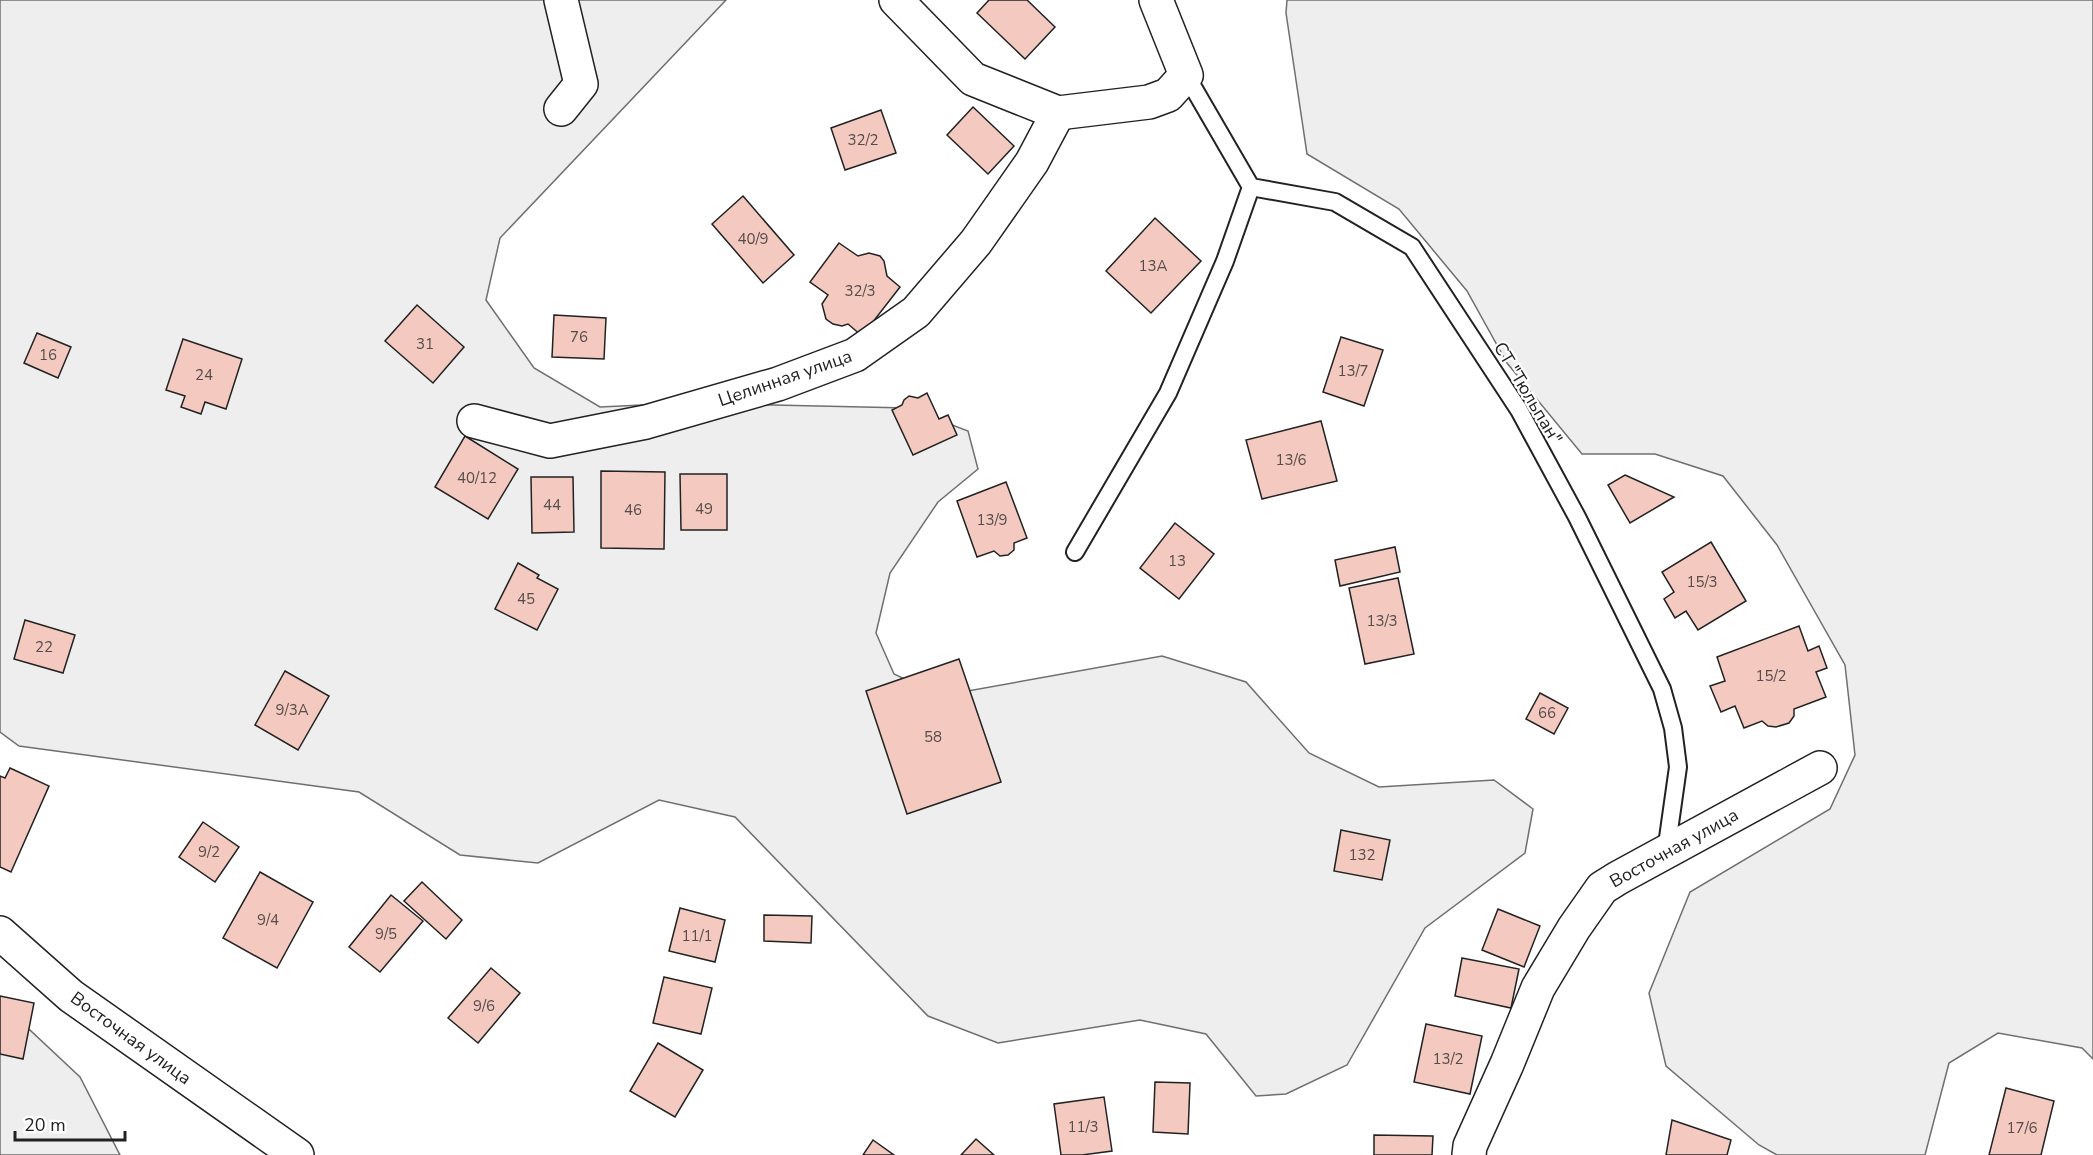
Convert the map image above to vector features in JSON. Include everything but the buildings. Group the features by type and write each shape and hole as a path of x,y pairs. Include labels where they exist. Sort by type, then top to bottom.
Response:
{"street":[{"path":"561,0 581,84 561,109"},
{"path":"896,0 973,79 1058,113 1149,102 1168,95 1186,75 1156,0"},
{"name":"Целинная улица","path":"474,420 550,441 646,422 778,384 855,355 916,312 976,242 1032,162 1058,113"},
{"name":"Восточная улица","path":"1469,1155 1470,1146 1538,988 1574,928 1602,888 1820,768"},
{"name":"Восточная улица","path":"0,933 71,996 297,1155"}],"lane":[{"path":"1075,552 1168,393 1225,261 1251,187 1186,75"},
{"name":"СТ \"Тюльпан\"","path":"1251,187 1335,202 1412,247 1519,410 1577,517 1662,689 1673,728 1678,767 1666,852"}],"shaded area":[{"path":"0,0 726,0 500,238 486,300 534,368 600,407 684,403 908,408 968,431 978,469 938,502 890,573 876,633 894,674 940,696 1162,656 1246,682 1309,753 1379,787 1494,780 1533,809 1525,853 1425,928 1347,1065 1286,1094 1256,1096 1206,1034 1140,1020 998,1043 928,1016 735,817 659,800 538,863 460,855 359,792 19,746 0,732"},
{"path":"1287,0 2093,0 2093,1059 2082,1048 1998,1033 1949,1063 1925,1155 1777,1155 1759,1145 1666,1066 1649,993 1690,892 1830,809 1855,755 1845,665 1777,545 1723,476 1655,454 1582,454 1507,363 1467,291 1399,209 1307,154 1286,13"},
{"path":"0,1013 16,1017 80,1077 120,1155 0,1155"}]}
